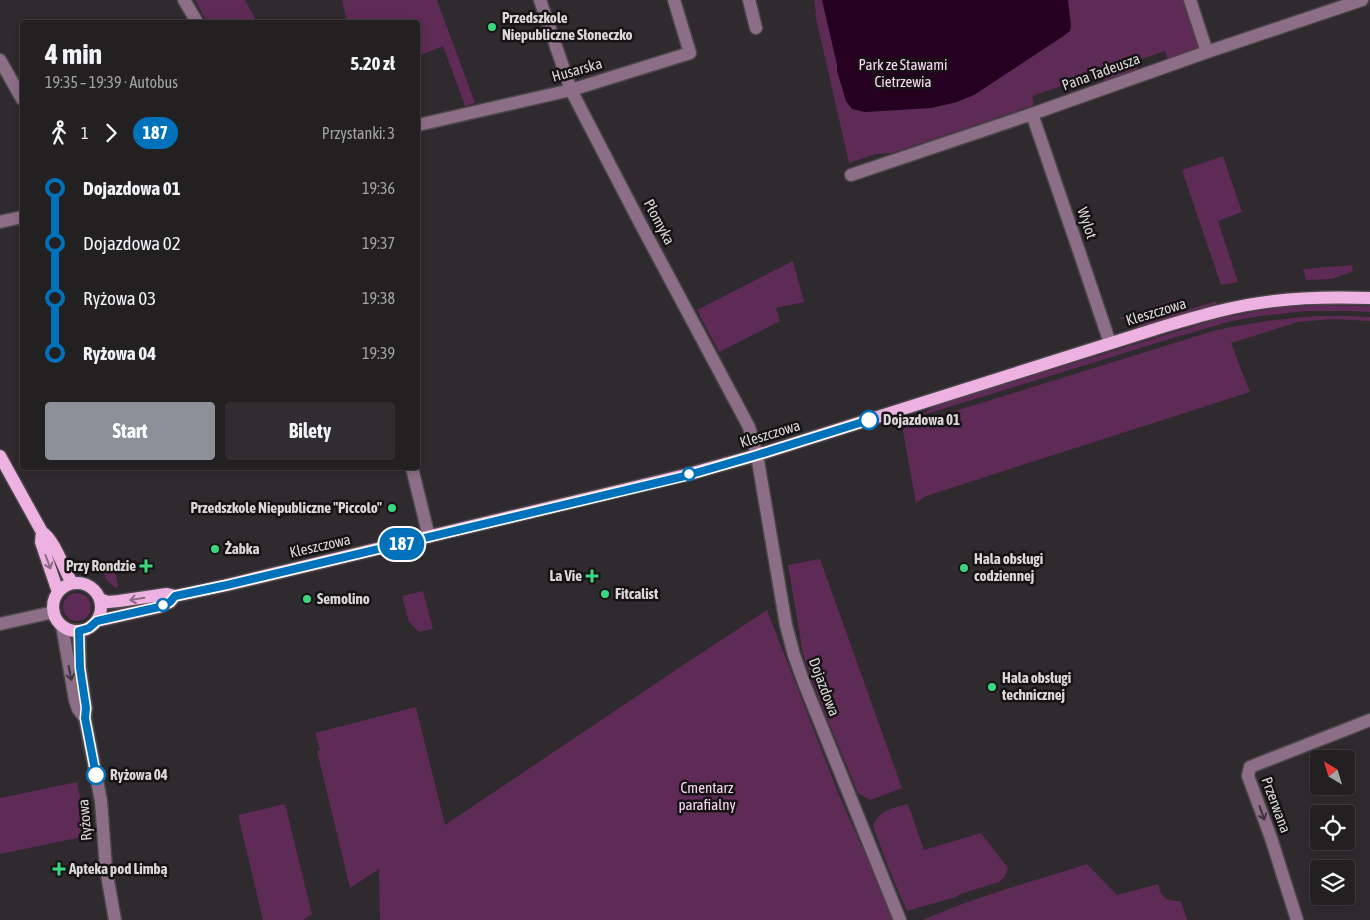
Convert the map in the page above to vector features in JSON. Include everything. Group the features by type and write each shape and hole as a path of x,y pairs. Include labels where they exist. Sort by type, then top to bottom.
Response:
{"main road":[{"name":"Kleszczowa","path":"100,600 111,602 167,594 175,596 232,584 685,476 1198,316 1238,307 1301,298 1370,298"},
{"path":"0,456 5,475 42,532 52,543 72,584"},
{"path":"42,532 41,542 58,592"},
{"path":"80,583 90,586 100,600 101,610 97,621 89,628 79,631 62,626 54,612 54,602 58,592 72,584 80,583"},
{"name":"Kleszczowa","path":"97,621 159,607 170,602 175,596"}],"street":[{"path":"184,0 196,20"},
{"name":"Płomyka","path":"540,0 571,90 734,397 749,427 757,455"},
{"name":"Husarska","path":"420,125 571,90 690,53 674,0"},
{"path":"749,0 756,28"},
{"path":"1190,0 1207,52"},
{"name":"Pana Tadeusza","path":"852,175 1362,0"},
{"path":"0,60 20,95"},
{"name":"Wylot","path":"1032,114 1110,343"},
{"path":"0,222 20,217"},
{"name":"Dojazdowa","path":"757,455 786,625 794,655 900,920"},
{"path":"412,470 429,537"},
{"path":"0,624 54,612"},
{"name":"Ryżowa","path":"62,626 75,700 78,709 85,718"},
{"name":"Ryżowa","path":"79,631 80,668 86,708 85,718 101,801 106,869 115,920"},
{"name":"Przerwana","path":"1297,920 1271,838 1248,776 1250,767 1370,720"}],"green space":[{"path":"195,0 245,0 256,20 206,20"},
{"path":"342,0 437,0 475,103 465,106 443,46 420,55 420,20 347,20"},
{"name":"Park ze Stawami Cietrzewia","path":"814,0 1184,0 1199,46 1196,50 1168,60 1165,51 1135,61 1138,70 1113,81 1104,82 1101,72 1032,96 1034,105 892,153 876,154 849,163 815,14"},
{"path":"1223,156 1242,212 1218,221 1238,282 1221,285 1182,170"},
{"path":"793,261 804,302 776,308 780,321 719,352 697,310"},
{"path":"1352,265 1353,271 1332,279 1306,280 1303,269"},
{"path":"1177,299 1178,303 1126,319 1120,318"},
{"path":"1217,301 1216,304 1139,327 1138,324"},
{"path":"1322,305 1370,306 1370,312 1306,311 1232,321 920,416 943,403 1221,318 1275,308"},
{"path":"1315,316 1370,317 1370,321 1332,319 1298,322 1231,343 1250,392 926,496 916,503 904,428 1213,331"},
{"path":"820,559 902,788 870,800 858,793 819,699 803,654 788,565"},
{"path":"113,562 117,588 105,578 104,564"},
{"path":"423,591 433,629 419,632 409,622 402,596"},
{"path":"77,593 87,597 91,607 87,617 77,621 67,617 63,607 67,597"},
{"name":"Cmentarz parafialny","path":"767,610 839,795 894,920 380,920 379,869 350,888 317,751 320,750 315,733 416,707 445,825"},
{"path":"77,782 87,836 0,854 0,798"},
{"path":"285,804 312,914 303,920 263,920 238,815"},
{"path":"908,804 924,850 981,833 1008,868 1004,878 999,882 960,894 956,897 907,911 873,826 883,813 892,808"},
{"path":"1087,864 1117,895 1158,884 1165,898 1181,901 1187,920 923,920 984,896"}],"shaded area":[{"path":"822,0 1068,0 1071,26 1070,31 1062,37 974,95 957,102 931,108 865,112 852,109 846,101 837,71"}],"bus line":[{"name":"187","path":"96,775 85,718 86,708 80,668 79,631 89,628 97,621 159,607 173,600 175,596 685,476 869,420"}],"place":[{"name":"Przedszkole Niepubliczne Słoneczko","path":"492,27"},
{"name":"Dojazdowa 01","path":"869,420"},
{"name":"Przedszkole Niepubliczne \"Piccolo\"","path":"392,508"},
{"name":"Żabka","path":"215,549"},
{"name":"Przy Rondzie","path":"146,566"},
{"name":"Hala obsługi codziennej","path":"964,568"},
{"name":"La Vie","path":"592,576"},
{"name":"Fitcalist","path":"605,594"},
{"name":"Semolino","path":"307,599"},
{"name":"Hala obsługi technicznej","path":"992,687"},
{"name":"Ryżowa 04","path":"96,775"},
{"name":"Apteka pod Limbą","path":"59,869"}]}
